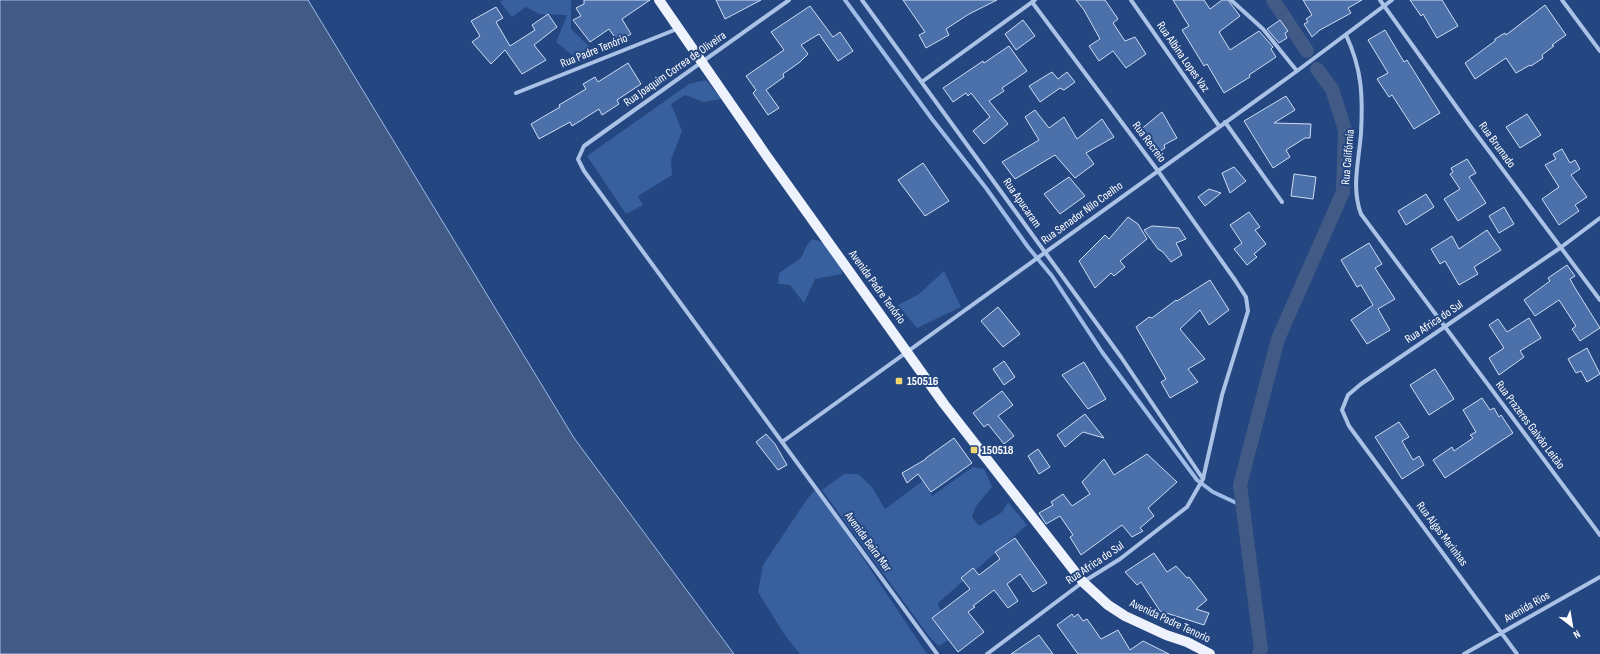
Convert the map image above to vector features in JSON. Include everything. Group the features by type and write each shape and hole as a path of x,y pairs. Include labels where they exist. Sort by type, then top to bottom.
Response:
{"main road":[{"name":"Avenida Padre Tenório","path":"659,0 704,62 766,155 944,404 1083,582"},
{"name":"Avenida Padre Tenorio","path":"1083,582 1108,605 1125,616 1166,635 1187,642 1210,654"}],"street":[{"name":"Rua Joaquim Correa de Oliveira","path":"578,159 584,146 789,0"},
{"name":"Rua Apucaram","path":"862,0 923,81 1044,253 1121,357 1203,479"},
{"name":"Rua Albina Lopes Vaz","path":"1131,0 1219,126"},
{"path":"1231,0 1263,29 1297,71"},
{"name":"Rua Brumado","path":"1380,0 1468,123 1600,300"},
{"name":"Rua Senador Nilo Coelho","path":"782,442 1297,71 1392,0"},
{"path":"1562,0 1600,51"},
{"path":"923,81 1033,1"},
{"name":"Rua Recreio","path":"1033,1 1158,171 1246,296"},
{"name":"Rua Padre Tenório","path":"516,93 680,28"},
{"name":"Rua Califórnia","path":"1346,35 1356,56 1361,79 1361,133 1355,188 1356,202 1361,214 1444,328"},
{"path":"1225,122 1282,202"},
{"name":"Avenida Beira Mar","path":"578,159 584,171 937,654"},
{"path":"1560,248 1600,218"},
{"name":"Rua Africa do Sul","path":"1349,426 1342,410 1348,395 1361,384 1560,248"},
{"name":"Rua Africa do Sul","path":"987,654 1083,582 1120,559 1187,507 1203,479 1222,395 1248,311 1246,296"},
{"name":"Rua Prazeres Galvão Leitão","path":"1444,328 1600,535"},
{"name":"Rua Algas Marinhas","path":"1349,426 1517,654"},
{"name":"Avenida Rios","path":"1464,654 1600,576"}],"shaded area":[{"path":"0,0 308,0 574,438 734,654 0,654"},
{"path":"503,0 571,0 571,29 593,50 577,59 556,42 567,15 539,14 526,7 512,17 500,2"},
{"path":"706,80 721,99 703,102 685,95 671,104 682,131 671,160 672,175 638,196 643,205 626,214 587,156 689,84"},
{"path":"812,239 821,242 840,258 842,274 815,279 804,303 790,285 778,284 779,273 801,258"},
{"path":"944,271 961,307 917,328 898,305 919,294"},
{"path":"973,467 984,469 992,487 976,506 972,517 979,526 1002,512 1008,502 1027,525 938,603 950,639 939,646 931,639 822,490 844,474 858,474 872,487 885,509 924,480 932,496"},
{"path":"816,488 927,654 800,654 784,634 758,592 763,565"}],"building":[{"path":"584,0 650,0 622,19 631,34 618,42 609,29 590,42 573,20 581,16 576,8 584,4"},
{"path":"716,0 761,0 725,19"},
{"path":"903,0 997,0 969,14 946,29 949,35 926,48 919,35 925,32"},
{"path":"1076,0 1105,0 1118,19 1113,23 1125,41 1135,37 1146,54 1126,68 1113,51 1099,61 1089,46 1100,39 1084,10"},
{"path":"1173,0 1204,0 1210,9 1222,0 1228,0 1240,16 1219,32 1230,50 1259,31 1273,47 1271,49 1276,57 1249,75 1250,77 1224,93 1207,64 1204,66 1182,30 1189,26"},
{"path":"1303,0 1362,0 1348,8 1351,13 1320,30 1312,37 1304,24 1308,22 1306,19 1312,15"},
{"path":"1410,0 1442,0 1458,26 1437,38 1423,14 1421,16"},
{"path":"1545,5 1566,35 1552,45 1554,46 1542,55 1543,58 1531,66 1530,65 1516,73 1506,58 1475,79 1465,63 1495,41 1495,39 1505,33 1506,35"},
{"path":"810,6 833,37 840,32 853,51 838,61 819,34 801,45 808,54 800,62 783,74 784,77 766,90 779,108 768,115 753,93 756,90 746,76 784,50 771,32"},
{"path":"496,7 503,18 496,22 510,46 535,30 532,25 548,14 557,27 534,45 546,60 522,74 505,50 491,64 472,42 480,36 471,21"},
{"path":"1023,20 1035,36 1016,50 1005,34"},
{"path":"1280,20 1288,31 1285,33 1287,38 1279,43 1267,29"},
{"path":"1385,30 1404,62 1407,60 1440,113 1414,129 1392,95 1389,97 1377,79 1388,73 1368,40"},
{"path":"1009,46 1027,71 1002,88 1004,91 989,101 1008,124 984,144 973,131 990,117 971,93 968,96 966,93 953,102 943,88 983,61 984,63"},
{"path":"628,63 641,84 617,100 619,104 602,115 599,109 572,126 570,122 539,139 531,124 560,107 559,105 586,89 583,84 595,77 598,82"},
{"path":"1052,72 1058,79 1067,72 1075,82 1064,90 1060,88 1040,102 1029,86"},
{"path":"1286,96 1295,110 1274,123 1311,124 1310,138 1305,138 1286,150 1290,157 1273,168 1244,121"},
{"path":"1035,110 1049,128 1064,117 1077,139 1102,119 1114,137 1086,153 1094,164 1075,178 1055,155 1015,179 1002,162 1039,140 1025,117"},
{"path":"1162,112 1177,138 1164,145 1165,148 1155,155 1139,131"},
{"path":"1527,114 1541,135 1520,148 1506,127"},
{"path":"1562,149 1570,163 1575,160 1580,169 1571,175 1587,197 1575,205 1579,211 1559,225 1542,199 1559,187 1545,165 1556,159 1553,154"},
{"path":"1467,159 1476,173 1469,177 1486,203 1458,221 1444,199 1460,189 1450,174 1453,172 1451,168"},
{"path":"923,163 949,201 925,216 898,180"},
{"path":"1234,167 1246,181 1230,193 1222,173"},
{"path":"1294,174 1316,177 1313,199 1291,196"},
{"path":"1069,177 1085,196 1060,214 1044,194"},
{"path":"1209,189 1221,193 1205,206 1198,197"},
{"path":"1426,194 1434,207 1406,225 1398,211"},
{"path":"1504,207 1514,224 1499,233 1489,216"},
{"path":"1249,212 1260,227 1255,230 1266,244 1254,254 1257,257 1247,265 1234,249 1242,243 1230,225"},
{"path":"1128,217 1138,224 1147,239 1120,261 1125,267 1114,276 1111,273 1095,288 1079,261 1105,235 1109,239"},
{"path":"1152,226 1179,228 1186,239 1176,243 1182,255 1171,262 1163,252 1158,249 1144,230"},
{"path":"1487,230 1501,250 1474,267 1478,274 1459,285 1445,261 1440,264 1431,249 1452,236 1459,249"},
{"path":"1369,243 1382,264 1375,268 1395,299 1378,309 1390,330 1367,344 1351,320 1373,305 1361,285 1357,287 1341,260"},
{"path":"1567,265 1575,276 1570,279 1600,328 1580,341 1572,329 1576,326 1559,300 1535,316 1524,300 1550,281 1548,278"},
{"path":"1210,280 1229,310 1209,325 1200,310 1180,329 1205,359 1188,369 1198,382 1170,398 1161,382 1166,379 1136,327 1149,317 1152,318 1176,300 1177,301"},
{"path":"998,307 1020,334 1003,347 981,321"},
{"path":"1529,318 1541,338 1520,351 1524,357 1499,375 1489,358 1504,348 1489,325 1498,319 1507,332"},
{"path":"1587,348 1600,374 1587,382 1581,371 1576,373 1568,359"},
{"path":"1004,361 1015,377 1004,385 993,369"},
{"path":"1084,362 1106,399 1088,409 1062,375"},
{"path":"1435,369 1454,399 1429,415 1410,385"},
{"path":"1002,391 1013,405 998,416 1014,436 1004,444 988,424 984,427 973,413"},
{"path":"1482,398 1490,410 1494,408 1499,417 1501,415 1513,433 1445,478 1433,460 1452,447 1454,451 1473,438 1470,435 1476,432 1463,410"},
{"path":"1085,414 1104,438 1083,432 1065,447 1057,435"},
{"path":"1399,422 1409,437 1402,441 1413,460 1419,456 1424,465 1402,479 1375,437"},
{"path":"766,434 775,444 787,465 778,470 756,442"},
{"path":"954,438 972,463 931,492 918,474 907,483 902,473 926,459"},
{"path":"1038,449 1050,467 1039,474 1028,456"},
{"path":"1147,454 1177,482 1148,508 1154,516 1140,528 1143,531 1132,537 1122,525 1081,555 1070,537 1073,535 1060,516 1046,524 1039,513 1053,505 1051,502 1063,494 1072,506 1090,494 1082,482 1104,459 1114,475"},
{"path":"1015,538 1047,583 1033,592 1020,574 1007,584 1018,601 1008,608 994,590 973,606 975,607 968,612 984,632 958,652 932,618 970,589 961,578 973,568 979,575 1000,559 995,552"},
{"path":"1154,553 1167,572 1176,566 1187,578 1189,577 1207,600 1196,609 1209,613 1204,625 1160,611 1141,582 1137,585 1125,572"},
{"path":"1072,614 1074,617 1078,614 1083,621 1087,619 1101,639 1118,630 1130,650 1143,641 1169,654 1078,654 1057,625"},
{"path":"1039,635 1053,654 1011,654"}],"waterway":[{"path":"845,0 932,119 986,188 1028,247 1052,276 1102,352 1197,480 1213,492 1243,506"},
{"path":"1273,0 1307,51"},
{"path":"1259,654 1261,649 1240,485 1278,339 1343,192 1345,130 1332,89 1317,69"}],"place":[{"name":"150516","path":"899,381"},
{"name":"150518","path":"974,450"}]}
